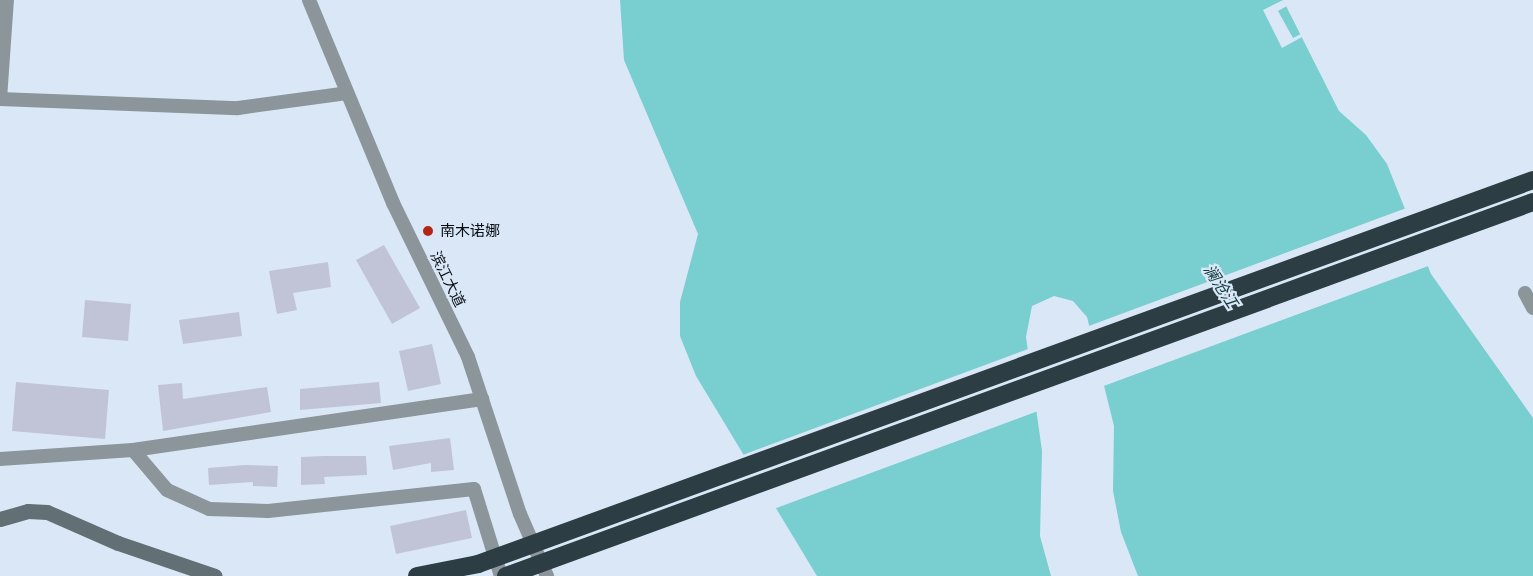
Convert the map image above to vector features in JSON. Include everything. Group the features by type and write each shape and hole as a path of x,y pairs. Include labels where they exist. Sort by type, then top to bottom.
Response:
{"highway":[{"path":"417,576 478,564 1533,180"},
{"path":"506,576 1533,202"}],"main road":[{"path":"0,519 28,511 47,512 129,547 215,576"}],"street":[{"path":"7,0 0,99 238,108 347,93"},
{"name":"滨江大道","path":"309,0 393,203 468,357 520,514 547,576"},
{"path":"1525,293 1533,308"},
{"path":"0,459 133,450 482,399"},
{"path":"133,450 167,490 208,509 268,511 474,489 501,576"}],"water":[{"name":"澜沧江","path":"620,0 1283,0 1339,111 1366,135 1387,164 1431,274 1533,418 1533,576 1138,576 1121,532 1113,491 1114,426 1087,317 1073,301 1054,296 1032,306 1026,337 1042,451 1040,536 1051,576 817,576 696,376 680,336 680,302 698,234 624,60"}],"pier":[{"path":"1283,0 1287,6 1278,11 1293,38 1301,34 1302,37 1282,48 1263,10"},
{"path":"1409,207 1431,265 1101,387 1086,327"},
{"path":"1031,348 1038,411 771,510 740,456"}],"building":[{"path":"384,245 420,308 392,324 356,260"},
{"path":"328,262 331,287 293,293 297,310 277,314 269,271"},
{"path":"85,300 131,304 128,341 82,337"},
{"path":"239,312 242,336 183,344 179,320"},
{"path":"432,344 441,384 408,391 399,351"},
{"path":"16,382 109,390 105,439 12,431"},
{"path":"379,382 381,403 300,410 300,389"},
{"path":"182,383 183,399 267,387 271,412 163,431 158,385"},
{"path":"450,438 454,470 431,472 431,463 393,470 389,446"},
{"path":"366,456 367,475 324,477 325,484 301,485 301,457"},
{"path":"245,465 278,466 277,487 253,486 253,482 209,485 208,468"},
{"path":"466,510 472,538 396,554 390,526"}],"place":[{"name":"南木诺娜","path":"428,231"}]}
